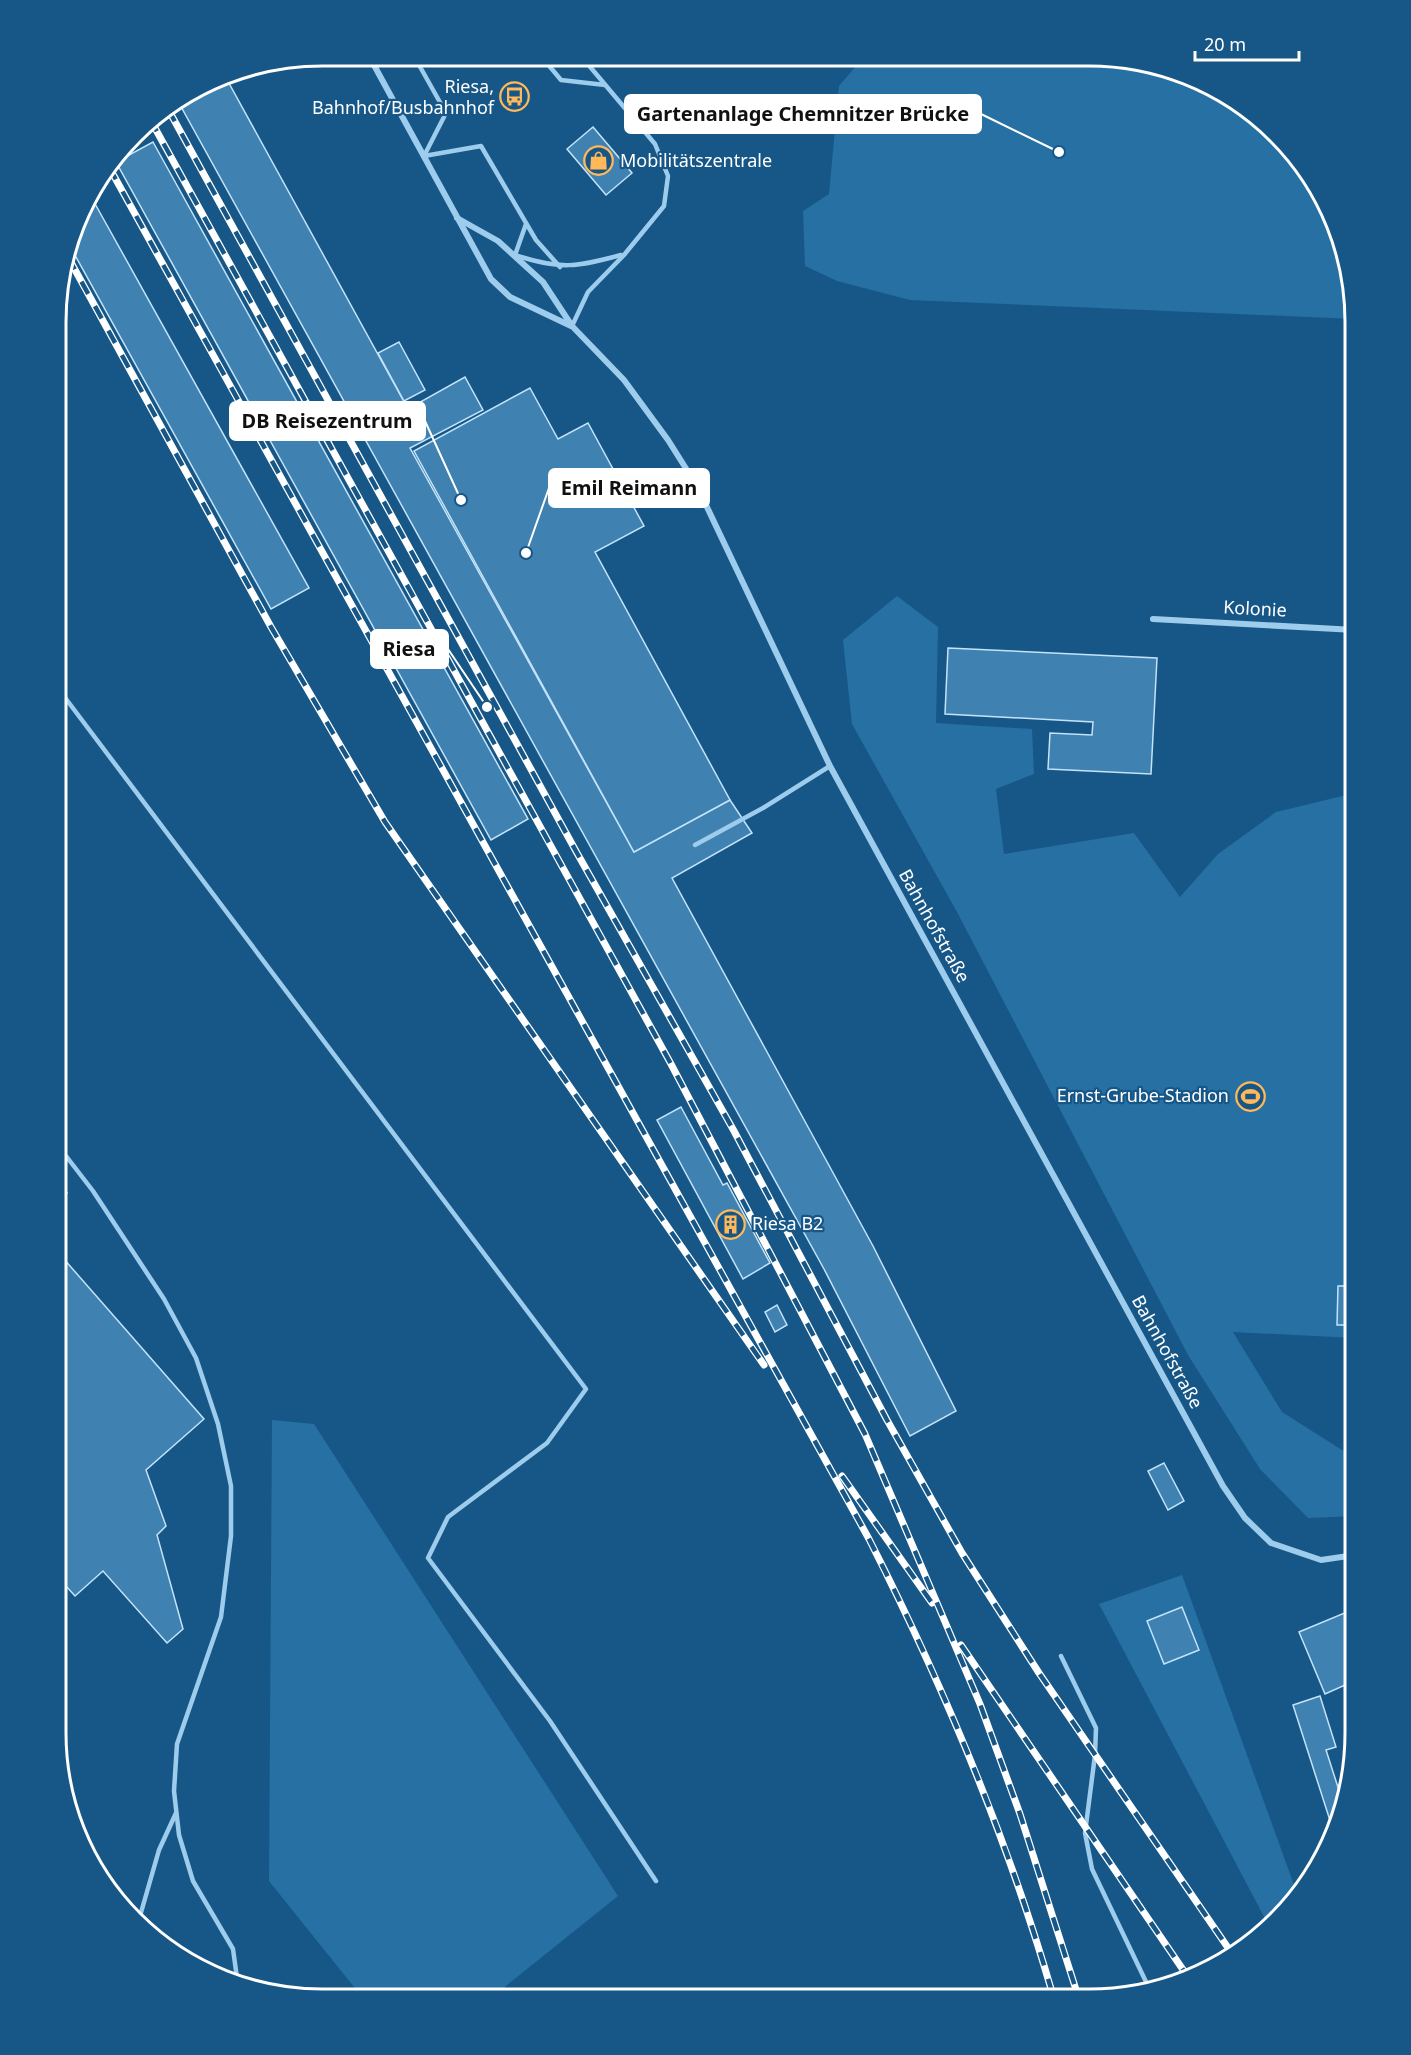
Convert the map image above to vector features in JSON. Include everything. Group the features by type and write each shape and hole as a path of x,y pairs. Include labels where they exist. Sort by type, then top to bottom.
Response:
{"street":[{"name":"Bahnhofstraße","path":"374,66 490,279 510,297 572,326"},
{"name":"Bahnhofstraße","path":"457,219 498,241 543,282 572,326 624,380 668,440 697,486 830,766 1223,1486 1245,1518 1270,1543 1321,1560 1345,1557"},
{"name":"Kolonie","path":"1153,619 1345,629"}],"lane":[{"path":"420,66 446,113 424,156"},
{"path":"549,66 561,80 605,85"},
{"path":"572,326 588,292 624,255 664,206 668,176 655,144 589,66"},
{"path":"424,156 481,146 543,251 560,267"},
{"path":"526,224 515,255 560,267 580,266 624,255"},
{"path":"66,699 586,1389 547,1443 448,1516 428,1558 550,1721 656,1881"},
{"path":"695,845 762,808 830,766"},
{"path":"66,1156 93,1191 164,1299 196,1358 218,1424 231,1486 231,1536 221,1617 177,1744 174,1791 179,1835 193,1881 233,1949 236,1974"},
{"path":"1061,1656 1096,1728 1095,1755 1085,1833 1092,1869 1146,1982"},
{"path":"141,1914 159,1850 176,1813"}],"shaded area":[{"path":"856,66 1089,66 1139,71 1187,85 1217,100 1258,129 1282,153 1302,180 1326,224 1336,256 1343,288 1345,319 910,300 837,281 805,266 803,211 829,194 839,86"},
{"path":"897,596 938,627 936,723 1032,729 1034,774 996,789 1004,854 1134,833 1180,897 1218,854 1276,812 1345,795 1345,1338 1233,1332 1282,1412 1345,1450 1345,1516 1308,1518 1260,1469 1188,1355 957,912 852,724 843,640"},
{"path":"272,1420 314,1424 618,1896 502,1989 356,1989 269,1881"},
{"path":"1182,1575 1294,1886 1265,1919 1099,1604"}],"building":[{"path":"229,83 408,409 465,377 483,410 410,448 634,852 730,800 752,833 672,878 873,1246 956,1411 910,1436 824,1269 182,108 209,92"},
{"name":"Mobilitätszentrale","path":"593,127 632,173 606,195 567,149"},
{"path":"153,142 528,819 491,840 119,167 126,156"},
{"path":"95,204 309,588 271,609 75,256 85,224"},
{"path":"399,342 425,390 404,401 378,353"},
{"path":"530,388 558,439 588,423 644,526 595,552 730,800 634,852 414,451"},
{"path":"948,648 1157,658 1151,774 1048,769 1050,733 1092,735 1093,722 945,714"},
{"name":"Riesa B2","path":"681,1107 723,1185 727,1183 770,1263 743,1279 657,1120"},
{"path":"66,1261 204,1419 146,1470 166,1526 157,1535 183,1629 167,1643 103,1571 75,1596 66,1586"},
{"path":"1338,1286 1345,1286 1345,1325 1337,1325"},
{"path":"777,1305 787,1325 775,1332 765,1312"},
{"path":"1164,1463 1184,1501 1168,1510 1148,1471"},
{"path":"1182,1607 1199,1650 1164,1664 1147,1621"},
{"path":"1345,1613 1345,1685 1325,1694 1299,1632"},
{"path":"1320,1696 1336,1747 1326,1750 1339,1789 1330,1819 1293,1705"}],"railway":[{"path":"171,115 577,853 734,1131 887,1420 962,1553 1039,1673 1228,1948"},
{"path":"155,128 671,1064 865,1434 980,1704 1020,1814 1076,1989"},
{"path":"113,174 869,1539 923,1651 972,1764 1016,1880 1051,1989"},
{"path":"73,265 271,627 385,822 764,1365"},
{"path":"842,1476 932,1603"},
{"path":"961,1645 1184,1971"}],"place":[{"name":"Riesa, Bahnhof/Busbahnhof","path":"515,97"},
{"name":"Gartenanlage Chemnitzer Brücke","path":"1059,152"},
{"name":"Mobilitätszentrale","path":"599,161"},
{"name":"DB Reisezentrum","path":"461,500"},
{"name":"Emil Reimann","path":"526,553"},
{"name":"Riesa","path":"487,707"},
{"name":"Ernst-Grube-Stadion","path":"1250,1096"},
{"name":"Riesa B2","path":"731,1224"}]}
